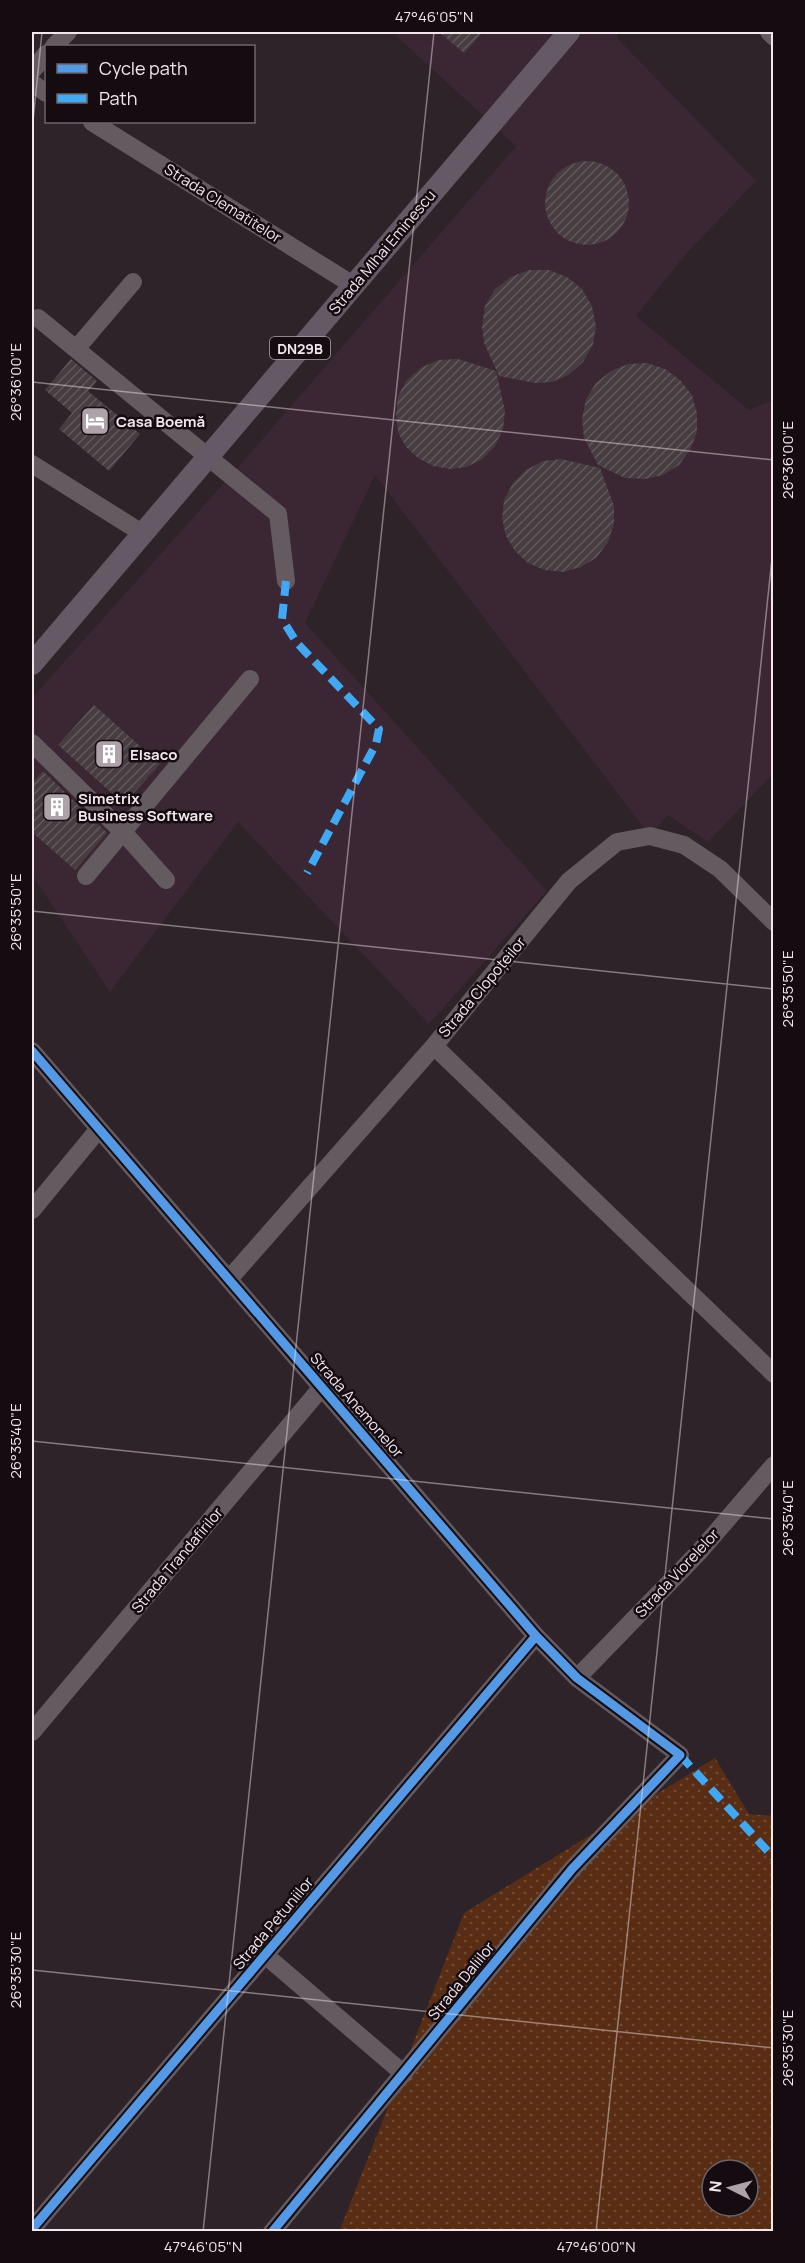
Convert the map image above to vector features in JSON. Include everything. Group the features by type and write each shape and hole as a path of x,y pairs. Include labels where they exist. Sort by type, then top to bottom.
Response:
{"main road":[{"name":"Strada MIhai Eminescu","path":"32,664 569,32"}],"street":[{"path":"55,45 68,32"},
{"path":"769,32 774,37"},
{"path":"32,71 45,55"},
{"path":"32,83 45,92"},
{"name":"Strada Clematitelor","path":"94,123 353,285"},
{"path":"76,349 133,282"},
{"path":"38,318 278,514 286,581"},
{"path":"32,464 142,533"},
{"path":"86,876 124,833 250,678"},
{"path":"32,743 124,833 166,880"},
{"name":"Strada Clopoțeilor","path":"229,1279 434,1046 569,881 617,842 650,836 684,845 720,869 774,922"},
{"path":"434,1046 774,1374"},
{"name":"Strada Anemonelor","path":"32,1051 536,1636 577,1678 680,1755"},
{"path":"32,1210 98,1130"},
{"name":"Strada Trandafirilor","path":"32,1732 322,1387"},
{"name":"Strada Viorelelor","path":"577,1678 700,1551 774,1465"},
{"name":"Strada Petuniilor","path":"32,2229 536,1636"},
{"name":"Strada Daliilor","path":"272,2232 572,1869 680,1755"},
{"path":"265,1955 404,2074"}],"shaded area":[{"path":"392,32 618,32 617,38 756,181 686,254 636,316 749,410 773,400 773,774 708,842 668,815 650,836 375,475 305,623 547,891 429,1024 238,822 110,992 32,875 32,698 240,465 516,146"},
{"path":"715,1758 749,1814 773,1816 773,2231 339,2232 464,1913"}],"building":[{"path":"439,32 483,32 464,53"},
{"path":"579,161 595,161 611,168 622,179 629,195 626,219 617,233 595,245 579,245 563,238 552,227 545,211 545,195 552,179 563,168"},
{"path":"529,270 549,270 567,277 582,289 592,306 596,326 593,345 583,362 568,375 552,382 535,383 499,376 484,343 482,326 485,306 495,289 511,277"},
{"name":"Casa Boemă","path":"71,359 97,381 88,391 140,434 109,471 59,429 72,413 45,390"},
{"path":"458,359 496,371 505,411 503,429 495,446 481,460 466,467 450,469 433,466 418,458 406,447 398,432 396,415 398,396 407,380 422,367 439,360"},
{"path":"647,363 665,369 680,380 692,395 697,413 697,432 690,450 679,465 663,475 645,479 625,478 598,465 584,438 582,419 586,399 596,383 611,371 628,364"},
{"path":"561,459 600,468 614,506 614,524 608,542 597,557 581,567 563,572 545,570 528,563 515,551 506,536 502,518 504,500 513,483 526,470 543,461"},
{"name":"Elsaco","path":"94,705 160,764 124,804 58,745"},
{"name":"Simetrix Business Software","path":"43,771 107,833 75,870 32,832 32,783"}],"marked path":[{"path":"286,581 282,619 297,643 379,729 376,744 307,873"},
{"path":"680,1755 774,1858"}],"cycle path":[{"path":"32,1051 536,1636 577,1678 680,1755 572,1869 272,2232"},
{"path":"32,2229 536,1636"}],"place":[{"name":"Casa Boemă","path":"95,421"},
{"name":"Elsaco","path":"109,754"},
{"name":"Simetrix Business Software","path":"57,807"}]}
